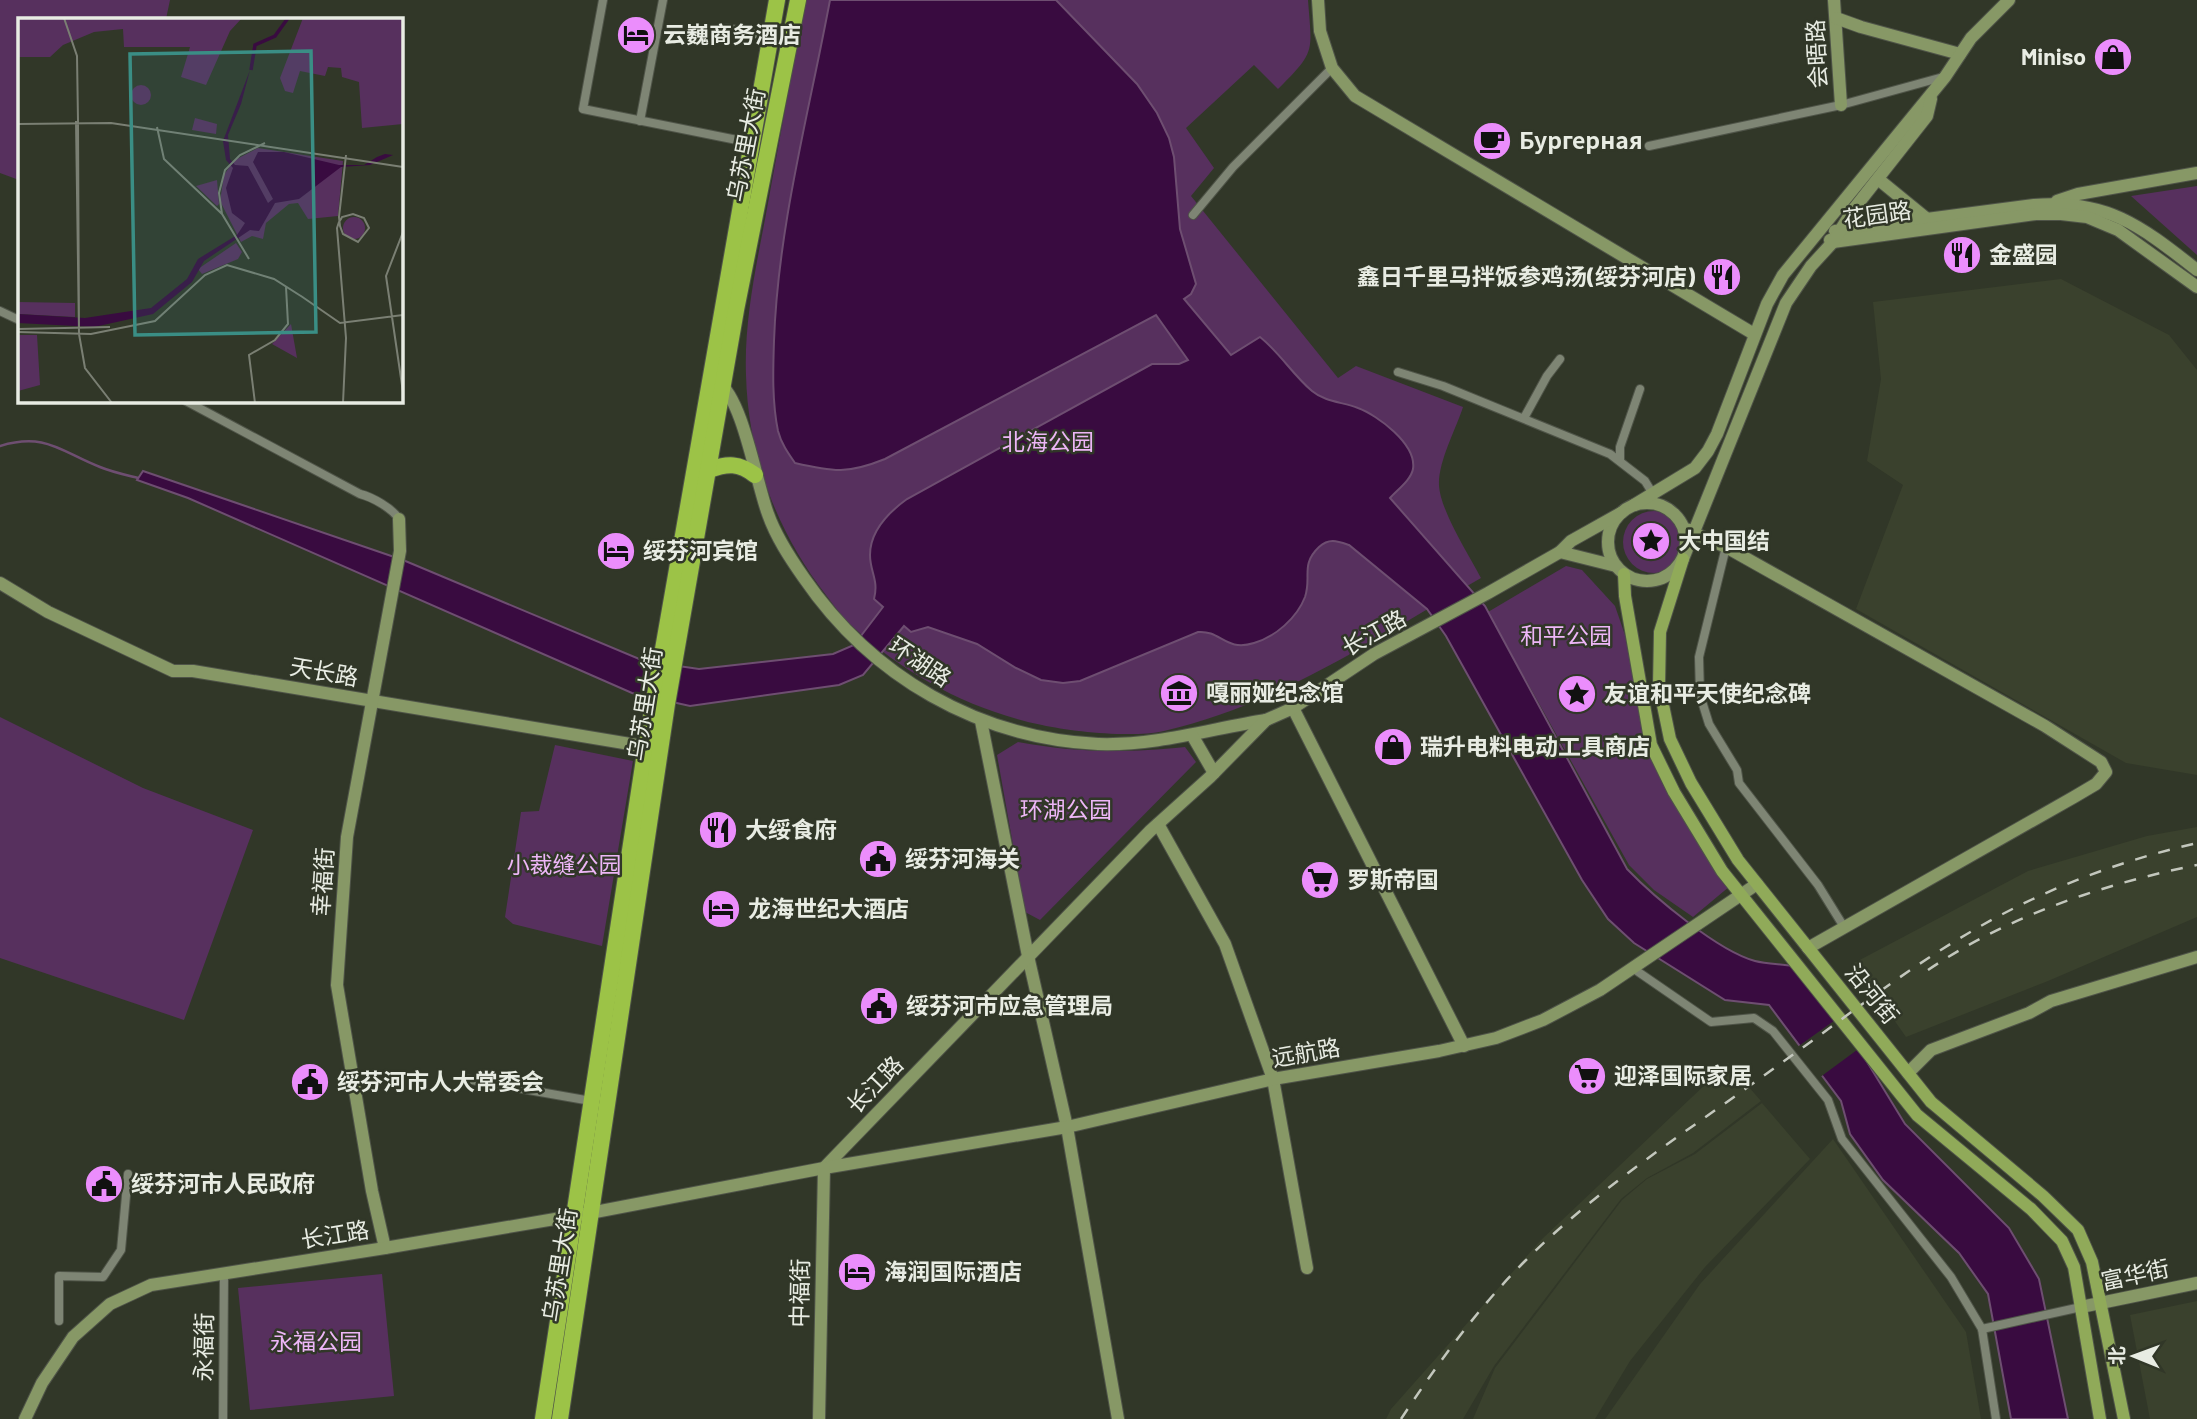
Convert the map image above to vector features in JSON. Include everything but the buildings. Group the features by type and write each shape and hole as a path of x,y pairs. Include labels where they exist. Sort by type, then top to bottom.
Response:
{"highway":[{"name":"乌苏里大街","path":"543,1419 592,1101 660,703 718,382 736,310 761,145 777,0"},
{"name":"乌苏里大街","path":"761,145 798,0"},
{"name":"乌苏里大街","path":"667,667 709,470 718,382"},
{"path":"709,470 737,465 755,475"},
{"name":"乌苏里大街","path":"559,1419 590,1213 653,748"}],"main road":[{"name":"沿河街","path":"1683,559 1660,632 1659,686 1670,739 1691,783 1738,860 1931,1102 2043,1196 2078,1230 2092,1262 2102,1303 2124,1419"},
{"name":"沿河街","path":"1620,570 1651,745 1674,792 1722,871 1917,1115 2031,1209 2062,1241 2074,1267 2100,1419"}],"street":[{"path":"603,0 583,109 761,145"},
{"path":"640,121 663,0"},
{"path":"1318,0 1320,31 1332,68 1354,96 1754,334"},
{"name":"会晤路","path":"1834,0 1840,105"},
{"path":"1620,570 1610,555 1608,542 1611,529 1621,513 1695,468 1708,451 1717,434 1754,334 1783,275 1932,94 1971,38 2009,0"},
{"path":"1836,18 1960,54"},
{"path":"727,29 771,37"},
{"path":"1193,215 1233,167 1332,68"},
{"path":"1649,146 1840,105 1945,77"},
{"path":"1560,552 1620,570 1638,581 1654,581 1668,576 1683,559 1691,531 1786,303 1811,266 1833,243 1853,211 1927,116 1932,94"},
{"path":"2050,203 2078,194 2197,173"},
{"path":"1878,179 1927,219"},
{"name":"花园路","path":"1817,233 2050,203 2082,205 2120,216 2160,241 2197,270"},
{"name":"花园路","path":"1817,233 1833,243 2036,214 2087,217 2118,230 2197,287"},
{"path":"0,311 18,320"},
{"path":"1524,418 1560,359"},
{"path":"1398,372 1443,386 1610,454 1645,481 1653,494"},
{"name":"环湖路","path":"718,382 737,407 768,516 815,594 849,634 885,666 942,703 981,721 1024,733 1098,744 1146,742 1266,720"},
{"path":"1620,461 1620,447 1640,389"},
{"path":"188,402 359,494 369,496 395,512 399,519"},
{"path":"1634,505 1649,503 1664,507 1691,531 1726,547 2045,726 2101,762 2106,772 2096,784 2074,797 1808,948"},
{"name":"长江路","path":"25,1419 42,1383 73,1338 110,1304 151,1285 590,1213 824,1168 1158,824 1214,773 1266,720 1293,708 1374,654 1560,552 1571,541 1621,513"},
{"name":"幸福街","path":"385,1248 372,1191 337,985 347,837 400,551 399,519"},
{"path":"1726,547 1699,657 1700,695 1709,724 1737,770 1740,783 1818,885 1844,927"},
{"name":"天长路","path":"0,583 48,612 173,671 193,671 653,748"},
{"path":"1293,708 1464,1046"},
{"path":"981,721 1028,956 1067,1127 1118,1419"},
{"path":"1192,735 1214,773"},
{"path":"1158,824 1225,944 1273,1079 1307,1268"},
{"name":"远航路","path":"824,1168 1067,1127 1273,1079 1496,1038 1543,1020 1600,990 1757,884"},
{"path":"1908,1073 1931,1050 2029,1013 2050,1002 2197,957"},
{"path":"1634,969 1711,1022 1754,1018 1773,1031 1828,1100 1842,1139 1951,1277 1982,1329 1996,1419"},
{"path":"466,1079 592,1101"},
{"name":"中福街","path":"819,1419 824,1168"},
{"path":"59,1321 59,1276 103,1277 121,1250 128,1174"},
{"name":"永福街","path":"223,1419 224,1275"},
{"name":"富华街","path":"2081,1307 2197,1283"},
{"path":"1982,1329 2081,1307"}],"shaded area":[{"name":"北海公园","path":"830,0 1056,0 1137,84 1157,113 1169,138 1174,157 1180,229 1196,284 1191,294 1184,299 1231,355 1260,337 1312,391 1366,412 1385,424 1402,441 1413,459 1413,469 1407,481 1390,498 1485,606 1627,869 1670,908 1723,946 1755,961 1793,966 1861,1052 1905,1124 2009,1228 2039,1279 2068,1419 2011,1419 1988,1294 1959,1253 1883,1180 1850,1134 1841,1101 1769,1005 1725,1000 1634,943 1608,919 1582,880 1446,636 1427,609 1349,545 1330,541 1313,553 1307,571 1307,590 1297,612 1277,631 1254,643 1236,645 1212,634 1198,632 1080,681 1063,683 1041,680 977,644 928,627 911,632 904,626 863,675 839,685 690,706 632,693 188,498 137,480 143,471 403,560 644,661 699,669 833,654 854,645 883,607 874,599 871,546 882,522 894,510 907,499 1152,364 1179,364 1188,360 1156,315 885,459 841,470 795,463 779,435 776,420 773,363 777,298 788,212"},
{"path":"2061,279 2169,335 2197,370 2197,775 2126,763 1856,609 1903,485 1867,461 1881,379 1873,302"},
{"path":"2197,827 2197,917 2048,981 1906,1037 1854,963 2028,871 2147,836"},
{"path":"1728,1063 1761,1101 1693,1153 1647,1178 1621,1199 1494,1366 1463,1419 1386,1419 1391,1409 1541,1240"},
{"path":"1762,1103 1810,1159 1705,1267 1630,1361 1595,1419 1473,1419 1495,1368 1622,1200 1647,1179 1695,1154"},
{"path":"1833,1139 1966,1332 1981,1419 1605,1419 1700,1284"},
{"path":"2197,1301 2197,1419 2150,1419 2130,1315"}],"green space":[{"path":"0,0 170,0 166,18 18,18 18,180 0,173"},
{"name":"北海公园","path":"805,0 1308,0 1309,50 1299,67 1278,89 1254,65 1186,128 1214,168 1191,196 1338,378 1356,366 1463,407 1444,456 1439,485 1444,507 1481,578 1366,645 1288,686 1206,719 1151,733 1120,734 1055,728 990,710 941,689 917,675 848,623 809,571 780,519 759,464 748,405 746,355 752,294"},
{"path":"2197,186 2197,255 2131,196"},
{"path":"1654,511 1676,520 1685,542 1676,564 1654,573 1632,564 1623,542 1632,520"},
{"name":"和平公园","path":"1566,566 1582,570 1615,606 1625,635 1647,749 1730,886 1693,917 1654,890 1629,865 1488,612"},
{"path":"0,717 143,788 253,830 184,1020 0,958"},
{"name":"环湖公园","path":"1018,742 1102,751 1185,747 1196,762 1040,920 1025,912 997,755"},
{"name":"小裁缝公园","path":"555,745 633,761 602,946 513,924 505,917 521,812 539,811"},
{"name":"永福公园","path":"382,1274 394,1396 250,1410 238,1288"}],"pier":[{"path":"1838,1018 1861,1047 1819,1078 1796,1048"}],"waterway":[{"path":"0,446 16,442 42,443 105,469 138,478"}],"railway":[{"path":"1401,1419 1429,1377 1491,1298 1554,1233 1616,1182 1747,1087 1896,980 1994,919 2050,891 2107,869 2197,843"},
{"path":"1928,970 1991,933 2057,904 2127,882 2197,865"}],"place":[{"name":"云巍商务酒店","path":"636,35"},
{"name":"Miniso","path":"2113,57"},
{"name":"Бургерная","path":"1492,141"},
{"name":"金盛园","path":"1962,255"},
{"name":"鑫日千里马拌饭参鸡汤(绥芬河店)","path":"1722,277"},
{"name":"大中国结","path":"1651,541"},
{"name":"绥芬河宾馆","path":"616,551"},
{"name":"嘎丽娅纪念馆","path":"1179,693"},
{"name":"友谊和平天使纪念碑","path":"1577,694"},
{"name":"瑞升电料电动工具商店","path":"1393,747"},
{"name":"大绥食府","path":"718,830"},
{"name":"绥芬河海关","path":"878,859"},
{"name":"罗斯帝国","path":"1320,880"},
{"name":"龙海世纪大酒店","path":"721,909"},
{"name":"绥芬河市应急管理局","path":"879,1006"},
{"name":"迎泽国际家居","path":"1587,1076"},
{"name":"绥芬河市人大常委会","path":"310,1082"},
{"name":"绥芬河市人民政府","path":"104,1184"},
{"name":"海润国际酒店","path":"857,1272"}]}
